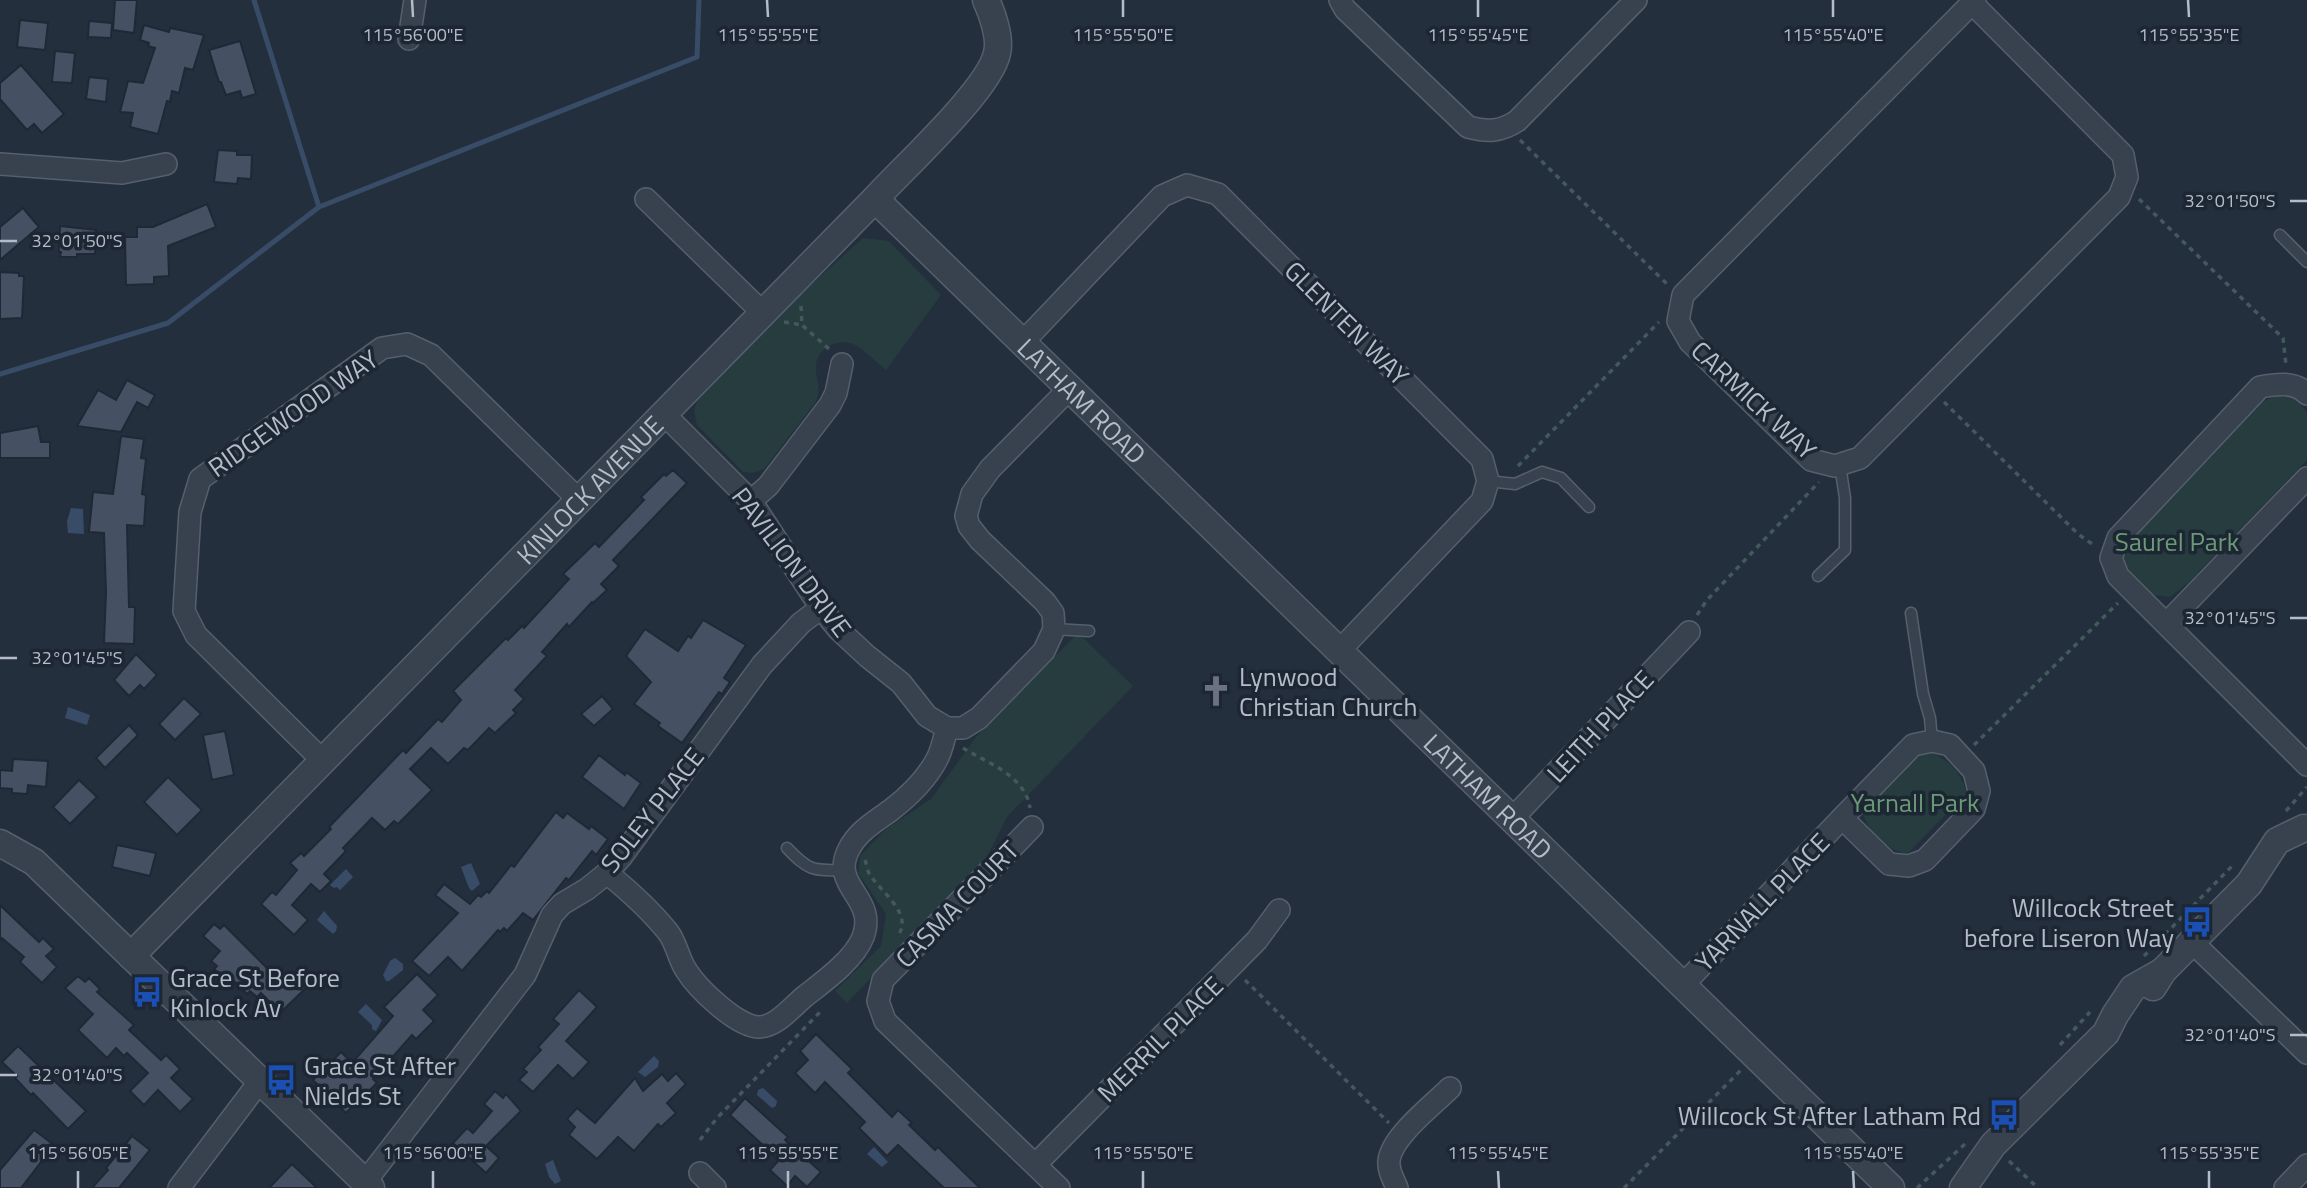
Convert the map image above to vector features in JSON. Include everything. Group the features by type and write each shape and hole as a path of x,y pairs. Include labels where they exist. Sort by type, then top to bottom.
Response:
{"street":[{"path":"409,39 415,0"},
{"name":"KINLOCK AVENUE","path":"131,956 763,313 980,87 998,52 994,18 986,0"},
{"path":"1340,0 1345,9 1468,127 1490,132 1508,127 1517,121 1636,0"},
{"path":"1683,295 1974,1 2123,155 2127,177 2122,191"},
{"path":"0,164 122,173 166,164"},
{"name":"GLENTEN WAY","path":"1024,341 1162,196 1187,185 1218,194 1482,459 1489,481"},
{"name":"CARMICK WAY","path":"1683,295 1678,321 1690,342 1811,460 1833,464 1860,458 2122,191"},
{"name":"LATHAM ROAD","path":"875,198 1891,1188"},
{"path":"646,199 763,313"},
{"name":"RIDGEWOOD WAY","path":"323,761 196,635 184,611 190,512 200,479 382,348 407,344 431,355 579,500"},
{"path":"751,501 768,486 830,405 836,393 842,364"},
{"path":"2307,394 2302,388 2284,384 2260,387 2118,538 2111,558 2118,576 2307,765"},
{"path":"607,873 675,942 685,970 699,988 744,1023 760,1027 777,1020 838,970 862,940 867,921 861,901 851,889 843,870 849,849 870,824 918,785 953,737 979,718 1044,651 1054,629 1053,613 1045,602 980,540 969,526 966,516 972,494 990,469 1071,387"},
{"name":"PAVILION DRIVE","path":"664,414 751,501 821,608 867,656 901,682 927,716 953,737"},
{"path":"2167,623 2307,478"},
{"path":"1340,650 1482,501 1489,481"},
{"name":"SOLEY PLACE","path":"368,1185 519,984 536,954 552,915 562,904 607,873 622,856 762,665 801,623 821,608"},
{"name":"LEITH PLACE","path":"1512,819 1689,632"},
{"path":"1932,741 1950,745 1962,757"},
{"name":"YARNALL PLACE","path":"1682,986 1913,745 1932,741"},
{"name":"YARNALL PLACE","path":"1842,818 1889,864 1909,866 1925,860 1975,808 1979,791 1973,771 1962,757"},
{"name":"CASMA COURT","path":"1032,827 883,980 878,1001 885,1021 1036,1164"},
{"path":"1963,1188 1993,1145 2106,1033 2125,1025 2163,971 2249,884 2273,874 2305,827"},
{"path":"0,843 34,862 368,1185"},
{"name":"MERRIL PLACE","path":"1036,1164 1257,940 1279,909"},
{"path":"2192,942 2307,1053"},
{"path":"179,1188 260,1081"},
{"path":"1397,1188 1389,1160 1394,1146 1450,1088"},
{"path":"1945,1188 1964,1161 1993,1145"},
{"path":"1036,1164 1059,1188"},
{"path":"2285,1188 2307,1165"}],"lane":[{"path":"2280,235 2307,262"},
{"path":"1818,576 1845,550 1845,498 1833,464"},
{"path":"1489,481 1515,484 1542,472 1561,478 1589,507"},
{"path":"1911,613 1932,741"},
{"path":"1054,629 1089,631"},
{"path":"787,848 803,865 813,869 843,870"}],"path":[{"path":"1508,127 1661,279 1683,295"},
{"path":"2122,191 2148,206 2283,338 2286,368 2284,384"},
{"path":"801,301 802,325 842,364"},
{"path":"1489,481 1505,480 1656,324 1665,319 1678,321"},
{"path":"1930,388 2078,534 2100,549 2113,552"},
{"path":"1689,632 1707,600 1809,495 1833,464"},
{"path":"1962,757 2132,589"},
{"path":"953,737 1012,777 1029,802 1032,827"},
{"path":"1232,966 1401,1136"},
{"path":"700,1140 716,1118 826,1006"},
{"path":"1624,1188 1754,1056"},
{"path":"1993,1145 2038,1188"}],"green space":[{"path":"863,238 889,241 941,295 886,370 855,345 842,342 825,349 816,365 819,388 815,403 764,469 753,473 743,472 697,425 694,410 699,396 794,300"},
{"name":"Saurel Park","path":"2277,395 2294,398 2307,412 2307,460 2188,583 2170,597 2154,595 2125,566 2122,551 2135,530 2262,402"},
{"path":"1078,633 1133,686 1007,817 988,855 847,1003 835,991 881,946 886,914 858,873 860,856 886,829 931,799 976,737"},
{"name":"Yarnall Park","path":"1923,750 1939,756 1951,765 1967,793 1907,854 1878,839 1862,811"}],"water":[{"path":"71,508 83,509 84,534 68,533 67,521"},
{"path":"68,707 90,715 87,725 65,718"},
{"path":"471,863 480,884 472,891 461,867"},
{"path":"346,869 353,877 340,890 330,885"},
{"path":"324,911 337,926 333,934 317,920"},
{"path":"395,958 403,964 403,970 386,981 383,975 390,961"},
{"path":"366,1004 382,1020 376,1031 358,1012"},
{"path":"654,1056 659,1061 658,1067 645,1077 638,1072"},
{"path":"763,1088 777,1101 776,1106 772,1108 757,1095 758,1090"},
{"path":"874,1147 888,1162 882,1167 867,1154"},
{"path":"553,1160 561,1181 555,1184 549,1177 545,1164"}],"building":[{"path":"115,0 137,0 134,33 113,30"},
{"path":"20,20 48,23 45,50 17,47"},
{"path":"89,21 112,23 111,38 88,37"},
{"path":"144,25 169,32 170,28 204,35 193,70 185,68 179,93 172,91 170,102 167,101 158,134 130,127 133,113 120,112 128,81 143,83 155,48 140,40"},
{"path":"240,41 256,94 242,98 240,91 226,95 209,50"},
{"path":"55,51 75,53 72,83 52,82"},
{"path":"21,65 64,114 42,133 34,124 27,130 0,99 0,83"},
{"path":"89,77 108,79 106,102 86,99"},
{"path":"218,150 237,151 237,155 252,155 251,179 238,178 237,184 214,182"},
{"path":"207,204 216,227 168,246 169,276 154,277 154,284 126,285 125,237 137,237 137,227 153,227"},
{"path":"23,208 39,227 0,260 0,227"},
{"path":"60,226 96,230 95,254 60,257"},
{"path":"0,272 19,273 19,276 24,276 22,318 0,319"},
{"path":"127,380 155,395 148,408 137,402 121,432 77,426 98,390 116,400"},
{"path":"38,426 41,442 50,442 50,458 0,458 0,433"},
{"path":"121,436 144,439 141,458 146,459 142,494 146,495 144,526 127,525 129,607 135,607 134,644 104,643 104,533 89,532 93,492 113,494"},
{"path":"673,470 687,483 613,560 619,566 601,584 607,590 569,627 567,624 542,652 547,656 515,690 524,699 513,710 516,713 495,733 489,728 468,750 464,748 448,764 431,748 410,769 432,790 398,824 394,821 385,830 372,818 343,848 346,851 324,874 331,881 320,892 311,884 292,905 308,920 294,935 261,904 272,892 276,895 297,870 290,863 301,853 304,856 331,829 329,827 403,750 406,753 438,719 442,722 461,700 453,691 506,638 508,640 522,626 524,628 569,579 563,574 595,543 599,547 644,500 641,497 664,474 666,476"},
{"path":"703,620 746,645 724,678 730,682 722,694 719,692 682,743 634,704 651,682 626,656 645,629 678,651"},
{"path":"136,654 157,675 144,689 140,685 129,696 114,680"},
{"path":"602,696 613,709 594,726 581,714"},
{"path":"184,698 201,714 175,740 159,724"},
{"path":"129,725 138,735 105,768 96,758"},
{"path":"225,731 234,775 212,780 203,735"},
{"path":"599,755 625,775 626,772 641,783 624,809 582,777"},
{"path":"13,759 48,761 46,787 28,785 27,794 12,793 12,789 0,788 0,770 12,771"},
{"path":"168,777 202,810 177,835 144,802"},
{"path":"79,780 97,797 70,824 53,807"},
{"path":"556,812 563,818 567,813 608,839 596,855 592,851 569,880 566,878 533,920 523,913 507,931 504,928 500,932 498,930 462,971 448,957 429,976 412,961 458,913 435,895 444,884 470,904 478,895 481,897 487,891 489,893 511,865 514,867"},
{"path":"117,845 156,853 150,876 112,867"},
{"path":"0,905 39,942 43,938 54,949 46,956 57,967 42,983 20,962 24,957 2,938 0,940"},
{"path":"214,924 220,929 224,925 281,982 292,972 307,987 280,1013 261,993 257,997 250,991 247,994 228,975 225,979 214,969 217,966 211,961 220,951 203,936"},
{"path":"417,974 438,995 423,1010 434,1021 416,1039 412,1035 373,1079 377,1083 346,1113 313,1080 341,1052 352,1063 393,1016 384,1007"},
{"path":"78,976 85,982 89,978 100,989 97,992 134,1025 129,1030 161,1060 166,1055 180,1069 171,1078 193,1099 180,1112 158,1090 144,1105 130,1091 148,1073 127,1053 124,1056 116,1048 107,1058 78,1030 93,1014 65,988"},
{"path":"579,990 597,1007 566,1041 589,1062 573,1079 558,1065 533,1092 519,1080 527,1072 523,1069 541,1050 538,1047 559,1024 553,1019"},
{"path":"816,1034 852,1069 848,1073 892,1117 898,1110 912,1123 909,1125 935,1150 938,1147 980,1188 944,1188 898,1145 887,1156 859,1128 865,1122 825,1082 815,1093 795,1073 808,1060 800,1051"},
{"path":"18,1046 86,1111 68,1129 33,1093 31,1095 2,1062"},
{"path":"676,1073 686,1084 667,1103 676,1113 661,1127 658,1124 634,1151 618,1137 597,1159 569,1135 575,1127 567,1119 577,1108 595,1123 635,1078 643,1091 662,1074 668,1081"},
{"path":"495,1091 503,1098 506,1094 521,1111 486,1146 499,1158 486,1173 453,1143 467,1128 473,1133 492,1111 484,1104"},
{"path":"745,1098 788,1137 785,1140 821,1172 807,1187 795,1176 787,1186 770,1170 779,1160 730,1115"},
{"path":"34,1130 54,1145 21,1188 0,1188 0,1170"},
{"path":"132,1136 150,1150 119,1188 92,1188 108,1170 106,1168"},
{"path":"292,1164 317,1188 269,1188"}],"waterway":[{"path":"254,0 319,207"},
{"path":"0,374 168,323 319,207 697,57 699,0"}],"place":[{"name":"Lynwood Christian Church","path":"1216,691"},
{"name":"Willcock Street before Liseron Way","path":"2197,922"},
{"name":"Grace St Before Kinlock Av","path":"147,992"},
{"name":"Grace St After Nields St","path":"281,1080"},
{"name":"Willcock St After Latham Rd","path":"2004,1115"}]}
